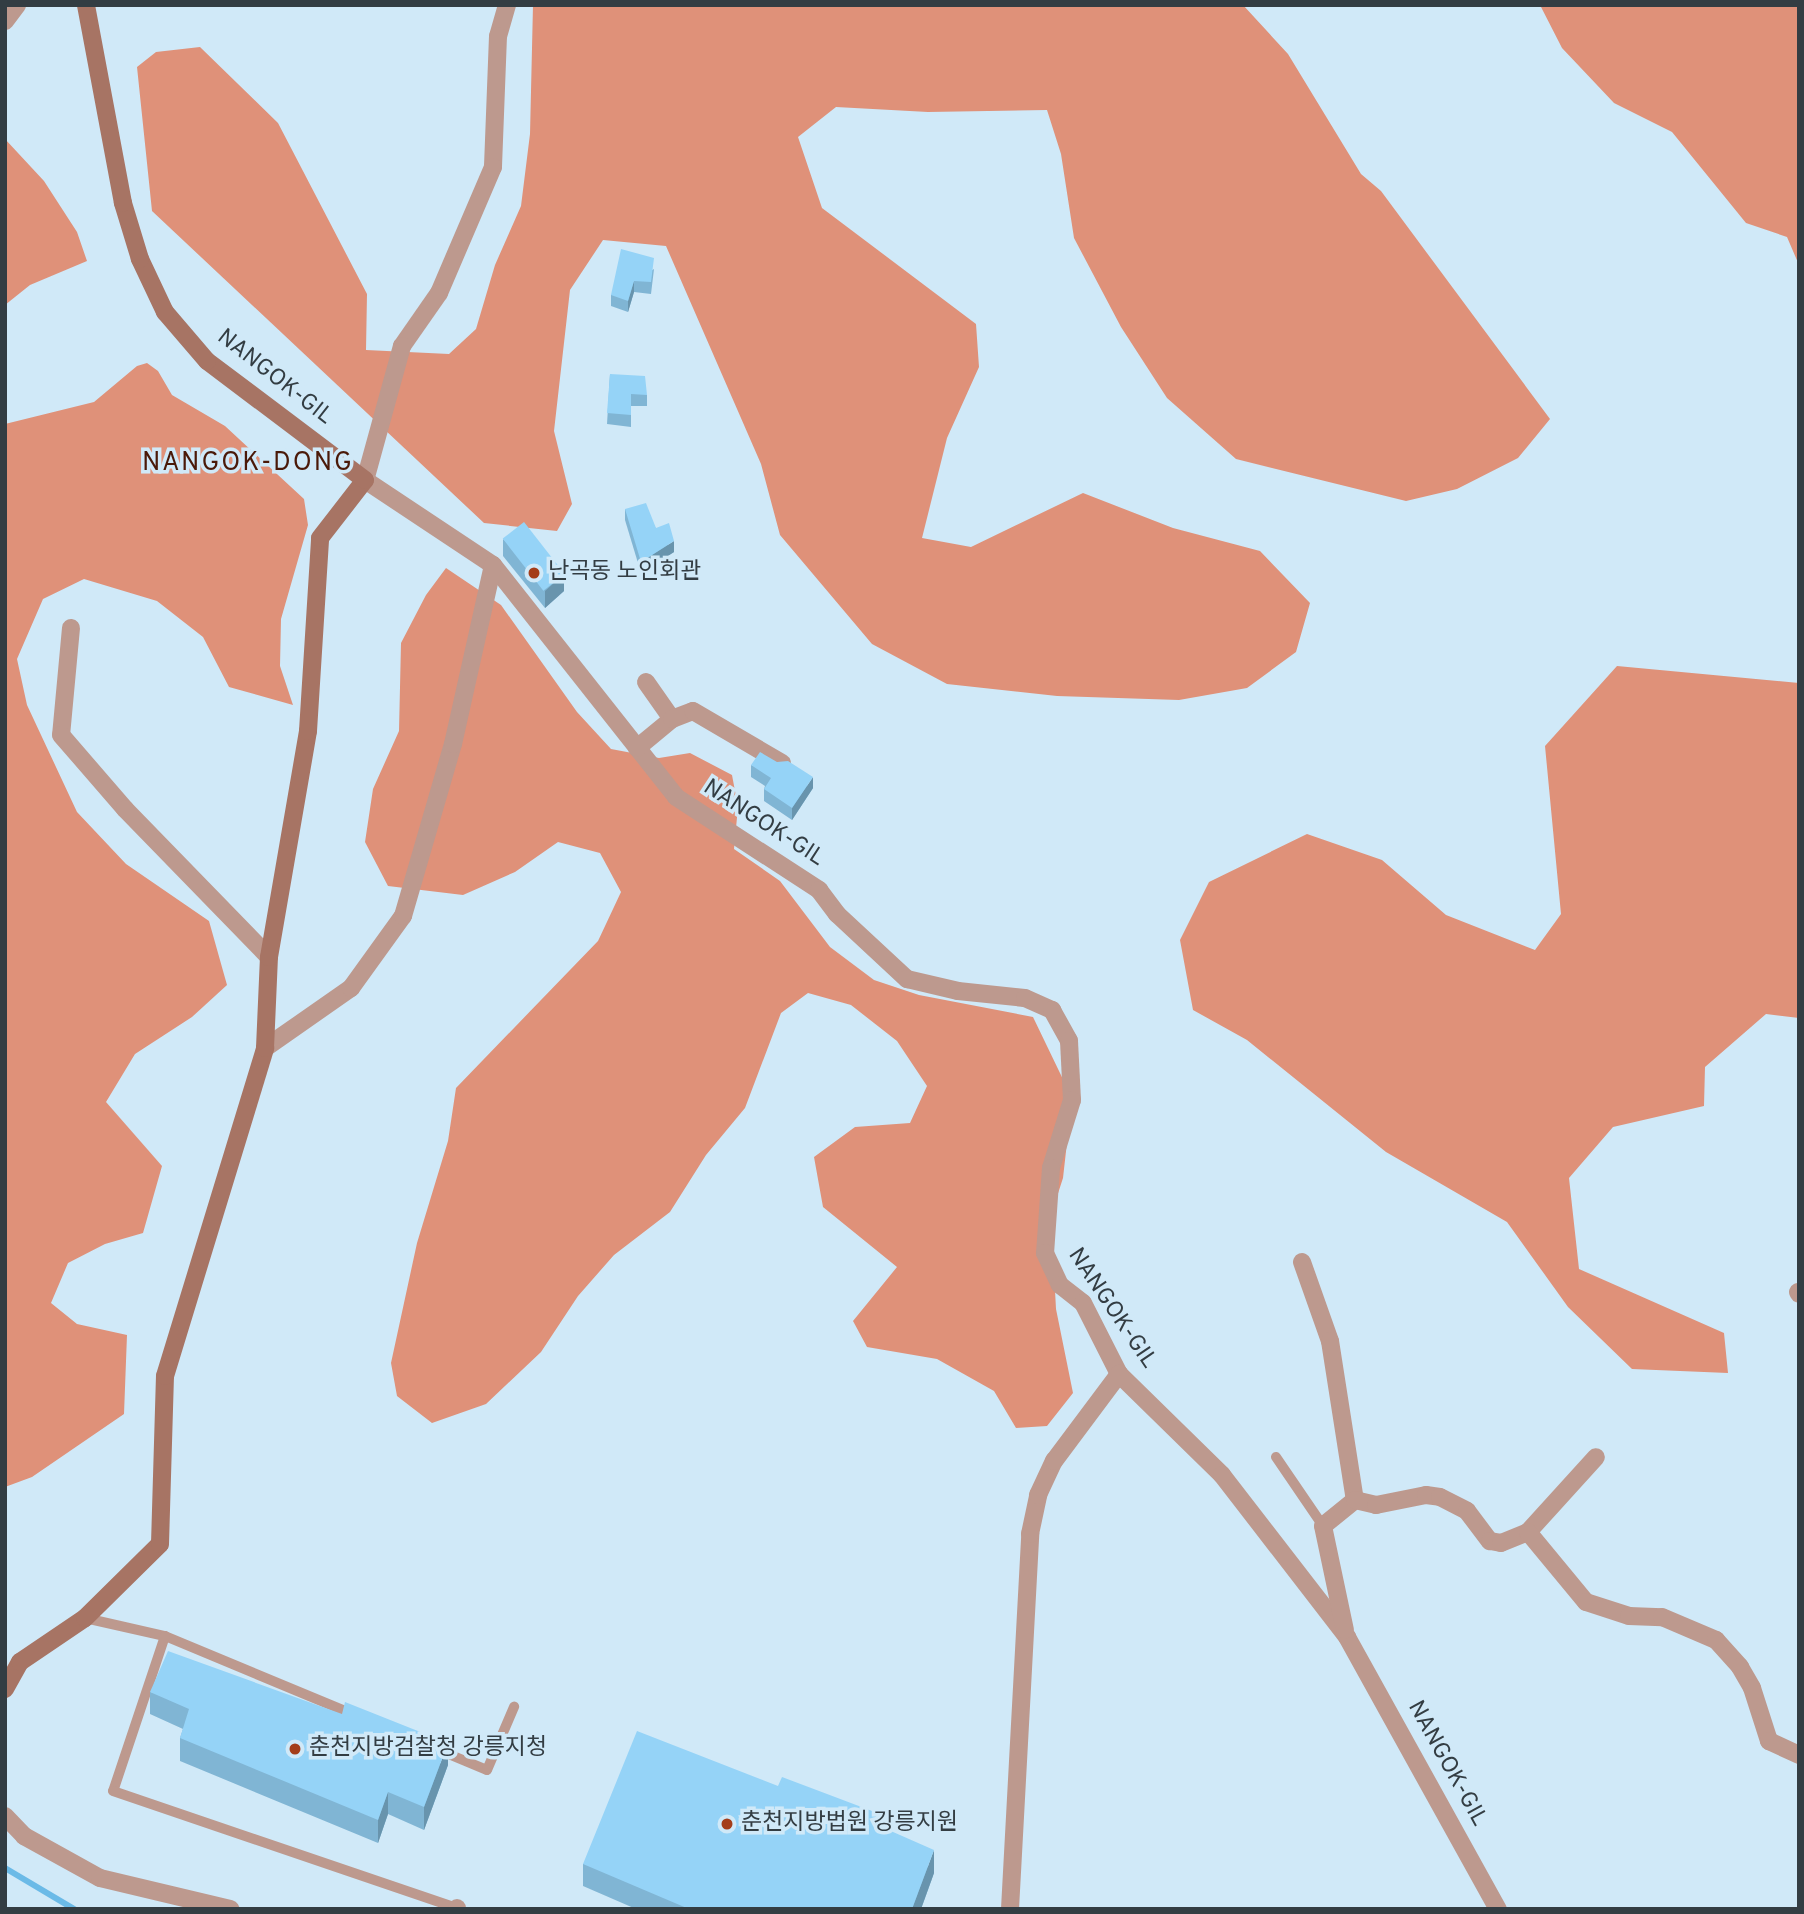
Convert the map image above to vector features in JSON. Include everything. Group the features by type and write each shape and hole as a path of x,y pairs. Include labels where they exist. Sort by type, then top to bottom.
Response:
{"street":[{"path":"5,21 16,5"},
{"name":"NANGOK-GIL","path":"86,5 123,203 140,258 165,312 207,361 365,480 493,565 676,797 820,890 837,914 907,979 958,991 1025,998 1052,1010 1069,1041 1072,1100 1051,1168 1045,1253 1060,1285 1083,1303 1119,1374 1222,1475 1347,1637 1498,1909"},
{"path":"5,1689 20,1662 85,1618 160,1544 165,1376 265,1048 270,957 308,731 320,538 365,480 402,346 439,293 493,167 498,36 507,5"},
{"path":"265,1048 351,988 403,916 453,744 493,565"},
{"path":"71,628 61,736 125,809 270,957"},
{"path":"646,682 672,719"},
{"path":"637,748 672,719 693,711 782,763"},
{"path":"1303,1262 1330,1341 1355,1500"},
{"path":"1010,1909 1030,1534 1038,1495 1054,1461 1119,1374"},
{"path":"1347,1637 1323,1526 1355,1500 1384,1505 1426,1495 1440,1496 1467,1511 1490,1541 1501,1543 1528,1532 1596,1457"},
{"path":"1528,1532 1586,1602 1617,1613 1662,1617 1716,1640 1740,1667 1752,1688 1769,1741 1799,1755"},
{"path":"5,1816 24,1836 100,1878 230,1909"}],"lane":[{"path":"1276,1457 1323,1526"},
{"path":"85,1618 165,1636 371,1721"},
{"path":"165,1636 113,1791 458,1908"},
{"path":"423,1743 487,1770 514,1707"}],"shaded area":[{"path":"533,5 1243,5 1288,54 1361,174 1381,191 1550,419 1518,458 1457,489 1406,501 1236,459 1167,398 1121,327 1074,238 1061,154 1047,110 928,112 836,107 798,137 822,208 976,324 979,367 947,438 922,538 971,547 1083,493 1173,528 1260,551 1310,603 1296,652 1247,688 1179,700 1057,696 947,684 872,644 780,535 761,464 666,246 603,240 570,290 554,431 572,504 557,531 484,523 152,211 137,67 156,52 200,47 278,123 367,294 366,350 449,354 476,329 495,265 521,206 530,134"},
{"path":"1540,5 1799,5 1799,265 1787,237 1746,223 1672,132 1614,103 1562,48"},
{"path":"5,139 44,181 77,232 87,261 30,285 5,305"},
{"path":"147,363 158,371 172,395 225,426 304,499 308,525 281,619 280,666 293,705 229,687 203,637 157,601 84,579 43,599 17,659 27,705 77,812 126,864 209,921 227,985 192,1017 135,1054 106,1102 162,1166 143,1233 105,1244 68,1263 51,1303 77,1324 127,1335 124,1414 32,1477 5,1487 5,424 94,402 137,366"},
{"path":"446,568 501,605 577,712 611,749 659,758 690,753 732,775 738,807 734,849 780,881 830,947 874,980 919,995 1033,1017 1072,1098 1063,1178 1051,1215 1056,1309 1073,1393 1047,1426 1016,1428 994,1391 937,1359 867,1347 853,1321 897,1267 823,1207 814,1157 855,1127 910,1123 927,1086 897,1041 851,1005 808,993 781,1013 745,1108 706,1155 670,1212 614,1255 578,1296 541,1352 486,1404 432,1423 397,1396 391,1363 417,1243 448,1141 456,1088 598,941 621,892 600,853 558,842 515,872 463,895 388,886 365,842 373,789 399,731 401,643 426,595"},
{"path":"1617,666 1799,683 1799,1018 1766,1014 1705,1067 1704,1106 1613,1127 1569,1178 1579,1269 1724,1333 1728,1373 1632,1369 1568,1307 1507,1222 1386,1152 1247,1040 1193,1010 1180,940 1209,882 1307,834 1382,860 1446,915 1535,950 1561,914 1545,746"}],"building":[{"path":"621,249 654,258 651,282 634,281 628,301 611,295"},
{"path":"610,374 645,376 647,395 631,394 631,415 607,413"},
{"path":"646,503 656,528 669,523 674,541 641,562 625,509"},
{"path":"524,522 565,574 543,591 503,539"},
{"path":"760,752 777,762 788,761 813,777 792,808 764,789 771,778 751,765"},
{"name":"춘천지방검찰청 강릉지청","path":"168,1651 342,1714 345,1702 448,1743 424,1807 388,1792 378,1820 180,1738 189,1709 150,1692"},
{"name":"춘천지방법원 강릉지원","path":"637,1731 778,1786 782,1777 888,1817 884,1828 934,1850 912,1909 689,1909 583,1864"}],"waterway":[{"path":"5,1868 74,1909"}],"place":[{"name":"난곡동 노인회관","path":"534,573"},
{"name":"춘천지방검찰청 강릉지청","path":"295,1749"},
{"name":"춘천지방법원 강릉지원","path":"727,1824"}],"district":[{"name":"NANGOK-DONG","path":"248,464"}]}
